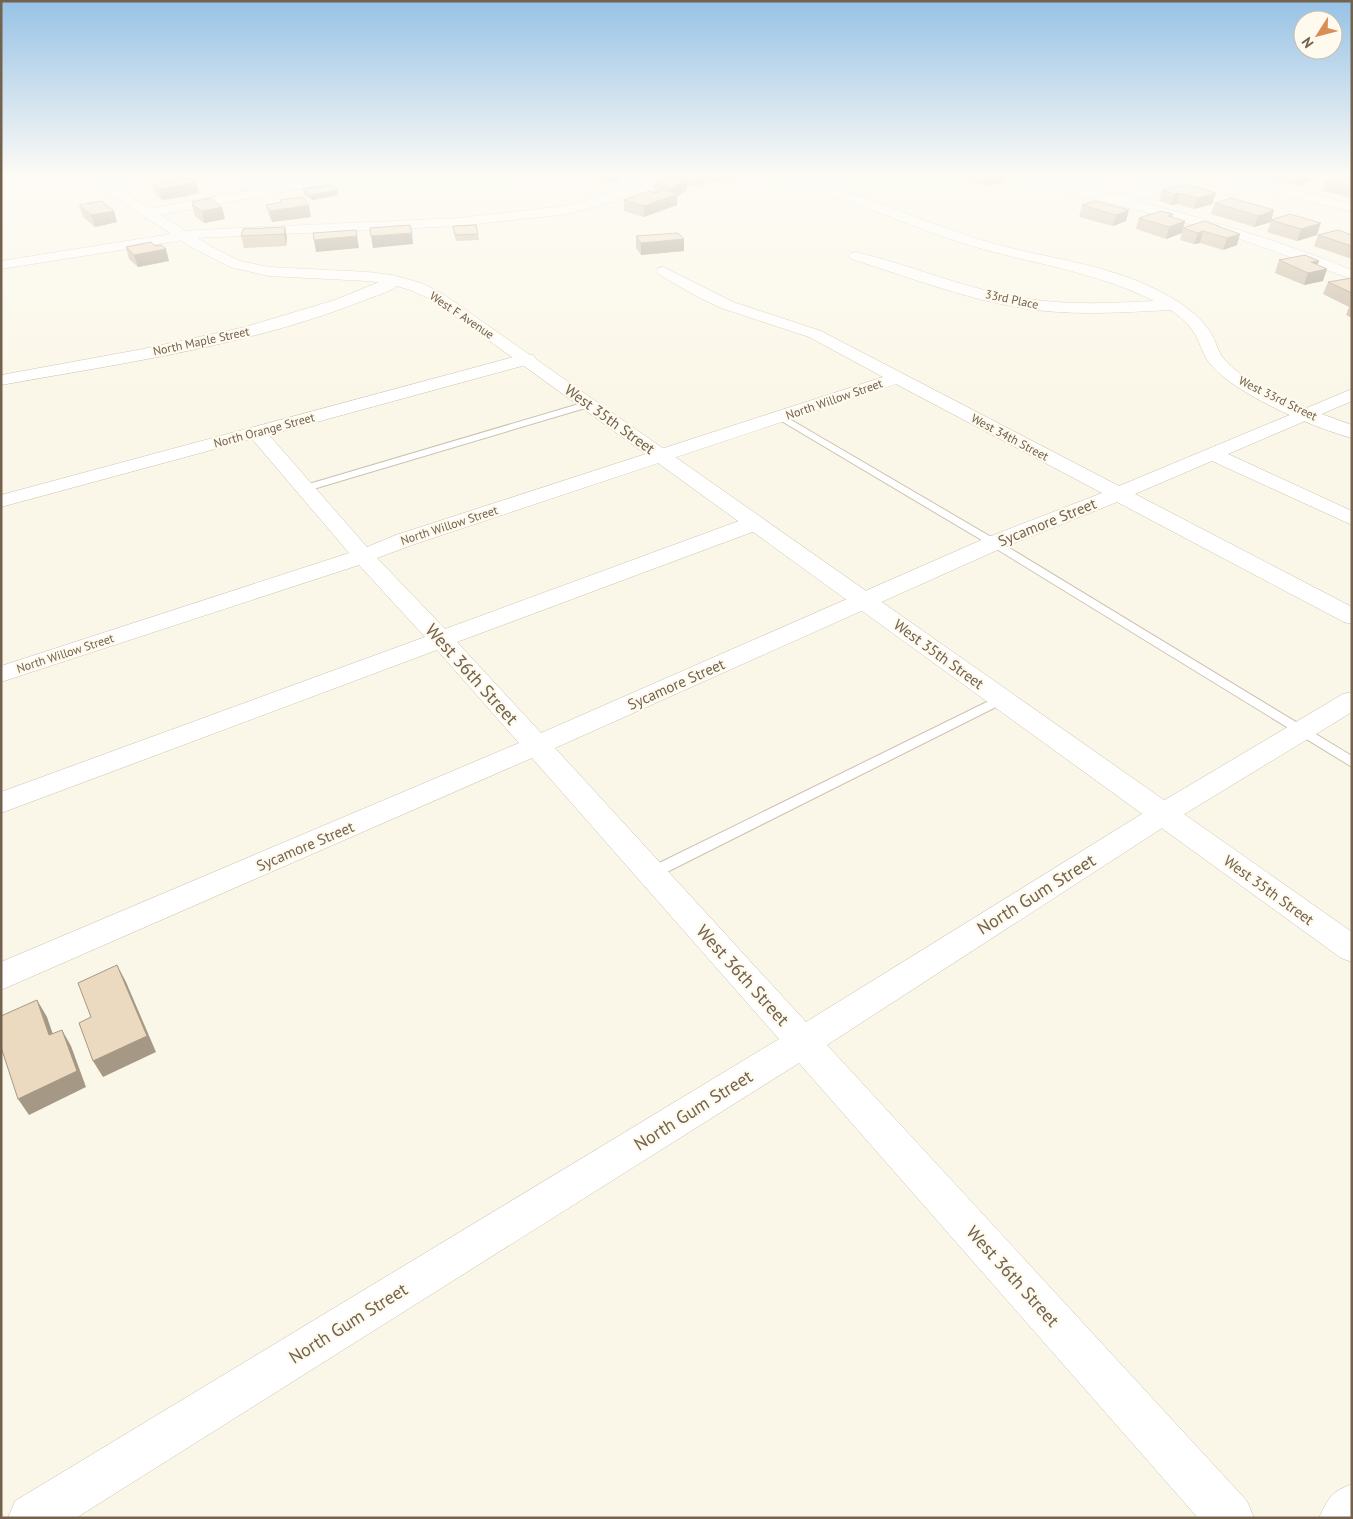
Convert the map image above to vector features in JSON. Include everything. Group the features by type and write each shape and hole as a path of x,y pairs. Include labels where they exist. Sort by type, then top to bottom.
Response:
{"street":[{"path":"1,265 115,247"},
{"name":"West F Avenue","path":"201,247 245,266 271,271 394,280 430,292 527,359"},
{"name":"West 33rd Street","path":"993,247 1113,278 1151,293 1173,305 1193,322 1204,336 1218,363 1231,375 1266,396 1352,432"},
{"path":"1274,247 1352,275"},
{"name":"33rd Place","path":"856,256 1026,304 1092,308 1173,305"},
{"name":"West 34th Street","path":"663,271 727,305 815,334 1352,617"},
{"name":"North Maple Street","path":"1,380 158,351 259,328 332,306 377,289 394,280"},
{"name":"West 35th Street","path":"527,359 1352,949"},
{"name":"North Orange Street","path":"1,500 527,359"},
{"name":"North Willow Street","path":"1,674 363,556 404,540 897,378"},
{"name":"Sycamore Street","path":"1,977 536,746 864,600 1352,394"},
{"name":"West 36th Street","path":"256,432 363,556 442,639 1230,1518"},
{"path":"1212,454 1352,519"},
{"path":"1,803 755,523"},
{"name":"North Gum Street","path":"32,1518 803,1042 1163,814 1302,732 1352,700"},
{"path":"1343,1518 1352,1507"}],"lane":[{"path":"306,488 589,404"},
{"path":"781,417 1352,762"},
{"path":"652,874 1001,699"}],"building":[{"path":"126,247 163,247 166,249 134,255"},
{"path":"1305,255 1319,261 1311,262 1327,269 1308,273 1279,260"},
{"path":"1352,278 1352,293 1328,282"},
{"path":"117,965 147,1036 93,1061 79,1023 91,1017 78,983"},
{"path":"37,1000 49,1035 62,1030 77,1071 18,1099 1,1047 1,1016"}]}
